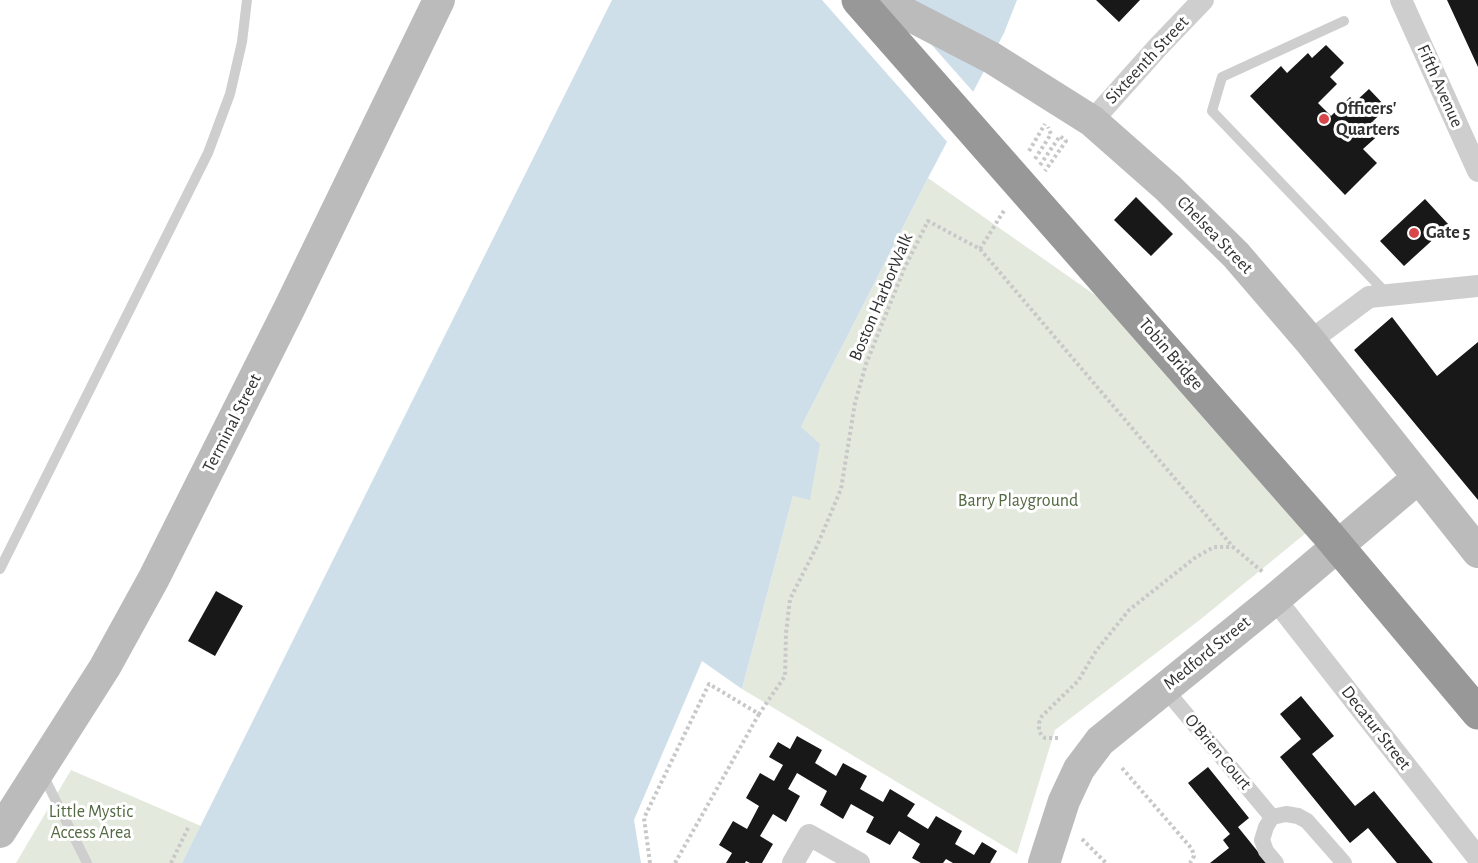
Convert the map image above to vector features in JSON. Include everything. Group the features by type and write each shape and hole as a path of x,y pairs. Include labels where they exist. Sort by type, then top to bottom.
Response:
{"highway":[{"name":"Tobin Bridge","path":"859,0 1318,522 1478,712"}],"main road":[{"name":"Terminal Street","path":"1,829 105,667 154,578 289,309 439,0"},
{"name":"Chelsea Street","path":"880,0 992,58 1092,121 1168,188 1236,255 1310,341 1478,552"},
{"name":"Medford Street","path":"1044,863 1064,801 1079,769 1100,741 1164,688 1269,586 1418,478"}],"street":[{"name":"Sixteenth Street","path":"1092,121 1203,0"},
{"name":"Fifth Avenue","path":"1401,0 1478,171"},
{"path":"1310,341 1369,297 1478,285"},
{"name":"Decatur Street","path":"1269,586 1478,858"},
{"name":"O'Brien Court","path":"1164,688 1272,817"},
{"path":"1276,863 1266,851 1262,840 1272,817 1286,814 1298,816 1307,821 1344,863"},
{"path":"793,863 809,835 859,863"}],"lane":[{"path":"0,569 208,153 230,94 242,42 247,0"},
{"path":"1344,21 1222,76 1212,111 1388,295"},
{"path":"41,770 87,863"}],"path":[{"path":"1024,158 1046,122 1051,134 1031,165"},
{"path":"1037,170 1060,136 1066,141 1039,179"},
{"path":"980,249 1008,203"},
{"name":"Boston HarborWalk","path":"759,714 785,676 790,599 817,546 841,489 855,403 866,364 904,268 928,221 980,249 1233,547 1269,586"},
{"path":"1058,738 1042,736 1039,723 1042,716 1078,681 1096,651 1129,610 1192,561 1214,547 1233,547"},
{"path":"1188,555 1192,561"},
{"path":"650,863 644,818 709,684 759,714 675,863"},
{"path":"1122,768 1191,849 1194,856 1190,863"},
{"path":"171,863 189,826"},
{"path":"1082,839 1106,863"}],"green space":[{"name":"Barry Playground","path":"928,178 1125,316 1317,524 1201,619 1055,730 1017,854 742,689 793,496 810,499 801,427"},
{"name":"Little Mystic Access Area","path":"71,770 201,826 182,863 16,863"}],"shaded area":[{"path":"612,0 1017,0 1004,33 801,427 820,444 810,500 793,496 742,689 702,661 634,820 641,863 182,863"}],"pier":[{"path":"822,0 892,0 976,95 949,144"}],"building":[{"path":"1096,0 1140,0 1119,22"},
{"path":"1447,0 1478,0 1478,67"},
{"name":"Officers' Quarters","path":"1326,45 1344,63 1330,77 1337,84 1318,103 1331,116 1350,97 1355,102 1369,89 1387,108 1373,121 1383,131 1363,149 1377,163 1345,195 1250,96 1281,66 1287,73 1308,53 1312,58"},
{"path":"1136,197 1173,234 1151,256 1114,220"},
{"name":"Gate 5","path":"1425,199 1449,225 1404,266 1380,241"},
{"path":"1392,317 1437,376 1478,342 1478,500 1354,350"},
{"path":"216,591 243,606 215,656 188,641"},
{"path":"1301,696 1334,736 1312,754 1355,806 1374,791 1433,863 1397,863 1368,828 1350,843 1280,757 1301,739 1280,714"},
{"path":"797,736 822,750 815,763 836,776 843,763 867,776 860,789 883,802 890,789 915,804 907,816 928,829 936,816 962,831 955,844 974,855 982,842 997,851 990,863 953,863 946,859 943,863 921,863 912,858 920,844 899,831 890,845 866,832 874,817 851,804 843,819 820,805 827,791 797,773 788,789 800,796 786,822 773,814 760,836 773,844 762,863 746,861 745,863 726,863 732,853 719,845 733,821 747,829 759,806 746,798 760,773 774,781 783,765 769,757 778,742 790,749"},
{"path":"1208,767 1249,818 1238,827 1267,863 1210,863 1229,848 1223,840 1230,834 1188,783"}],"place":[{"name":"Officers' Quarters","path":"1324,119"},
{"name":"Gate 5","path":"1414,233"}]}
